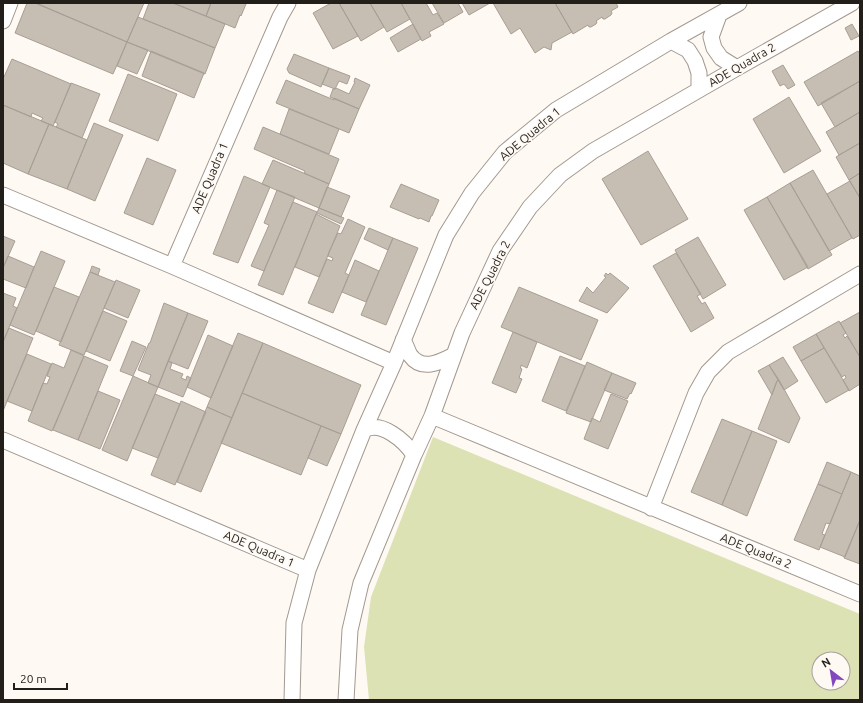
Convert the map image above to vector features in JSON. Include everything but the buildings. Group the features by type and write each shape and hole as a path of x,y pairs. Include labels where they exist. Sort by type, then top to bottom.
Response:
{"street":[{"path":"3,21 10,3"},
{"name":"ADE Quadra 1","path":"172,266 280,17 288,3"},
{"name":"ADE Quadra 1","path":"3,440 308,570 364,430 394,363 446,235 472,193 505,152 556,110 671,41 739,3"},
{"name":"ADE Quadra 2","path":"852,3 593,151 560,175 530,206 500,251 462,333 432,416 860,594"},
{"path":"719,15 711,37 714,48 721,58 737,68"},
{"path":"671,41 688,50 695,61 699,73 699,90"},
{"path":"3,195 172,266 394,363"},
{"path":"651,508 696,393 708,372 728,352 860,274"},
{"path":"403,340 410,354 416,360 425,364 437,364 454,355"},
{"path":"346,700 350,630 361,583 414,455 432,416"},
{"path":"364,430 376,427 390,432 408,446 414,455"},
{"path":"292,700 294,623 308,570"}],"green space":[{"path":"433,437 860,614 860,700 369,700 364,647 371,597"}]}
